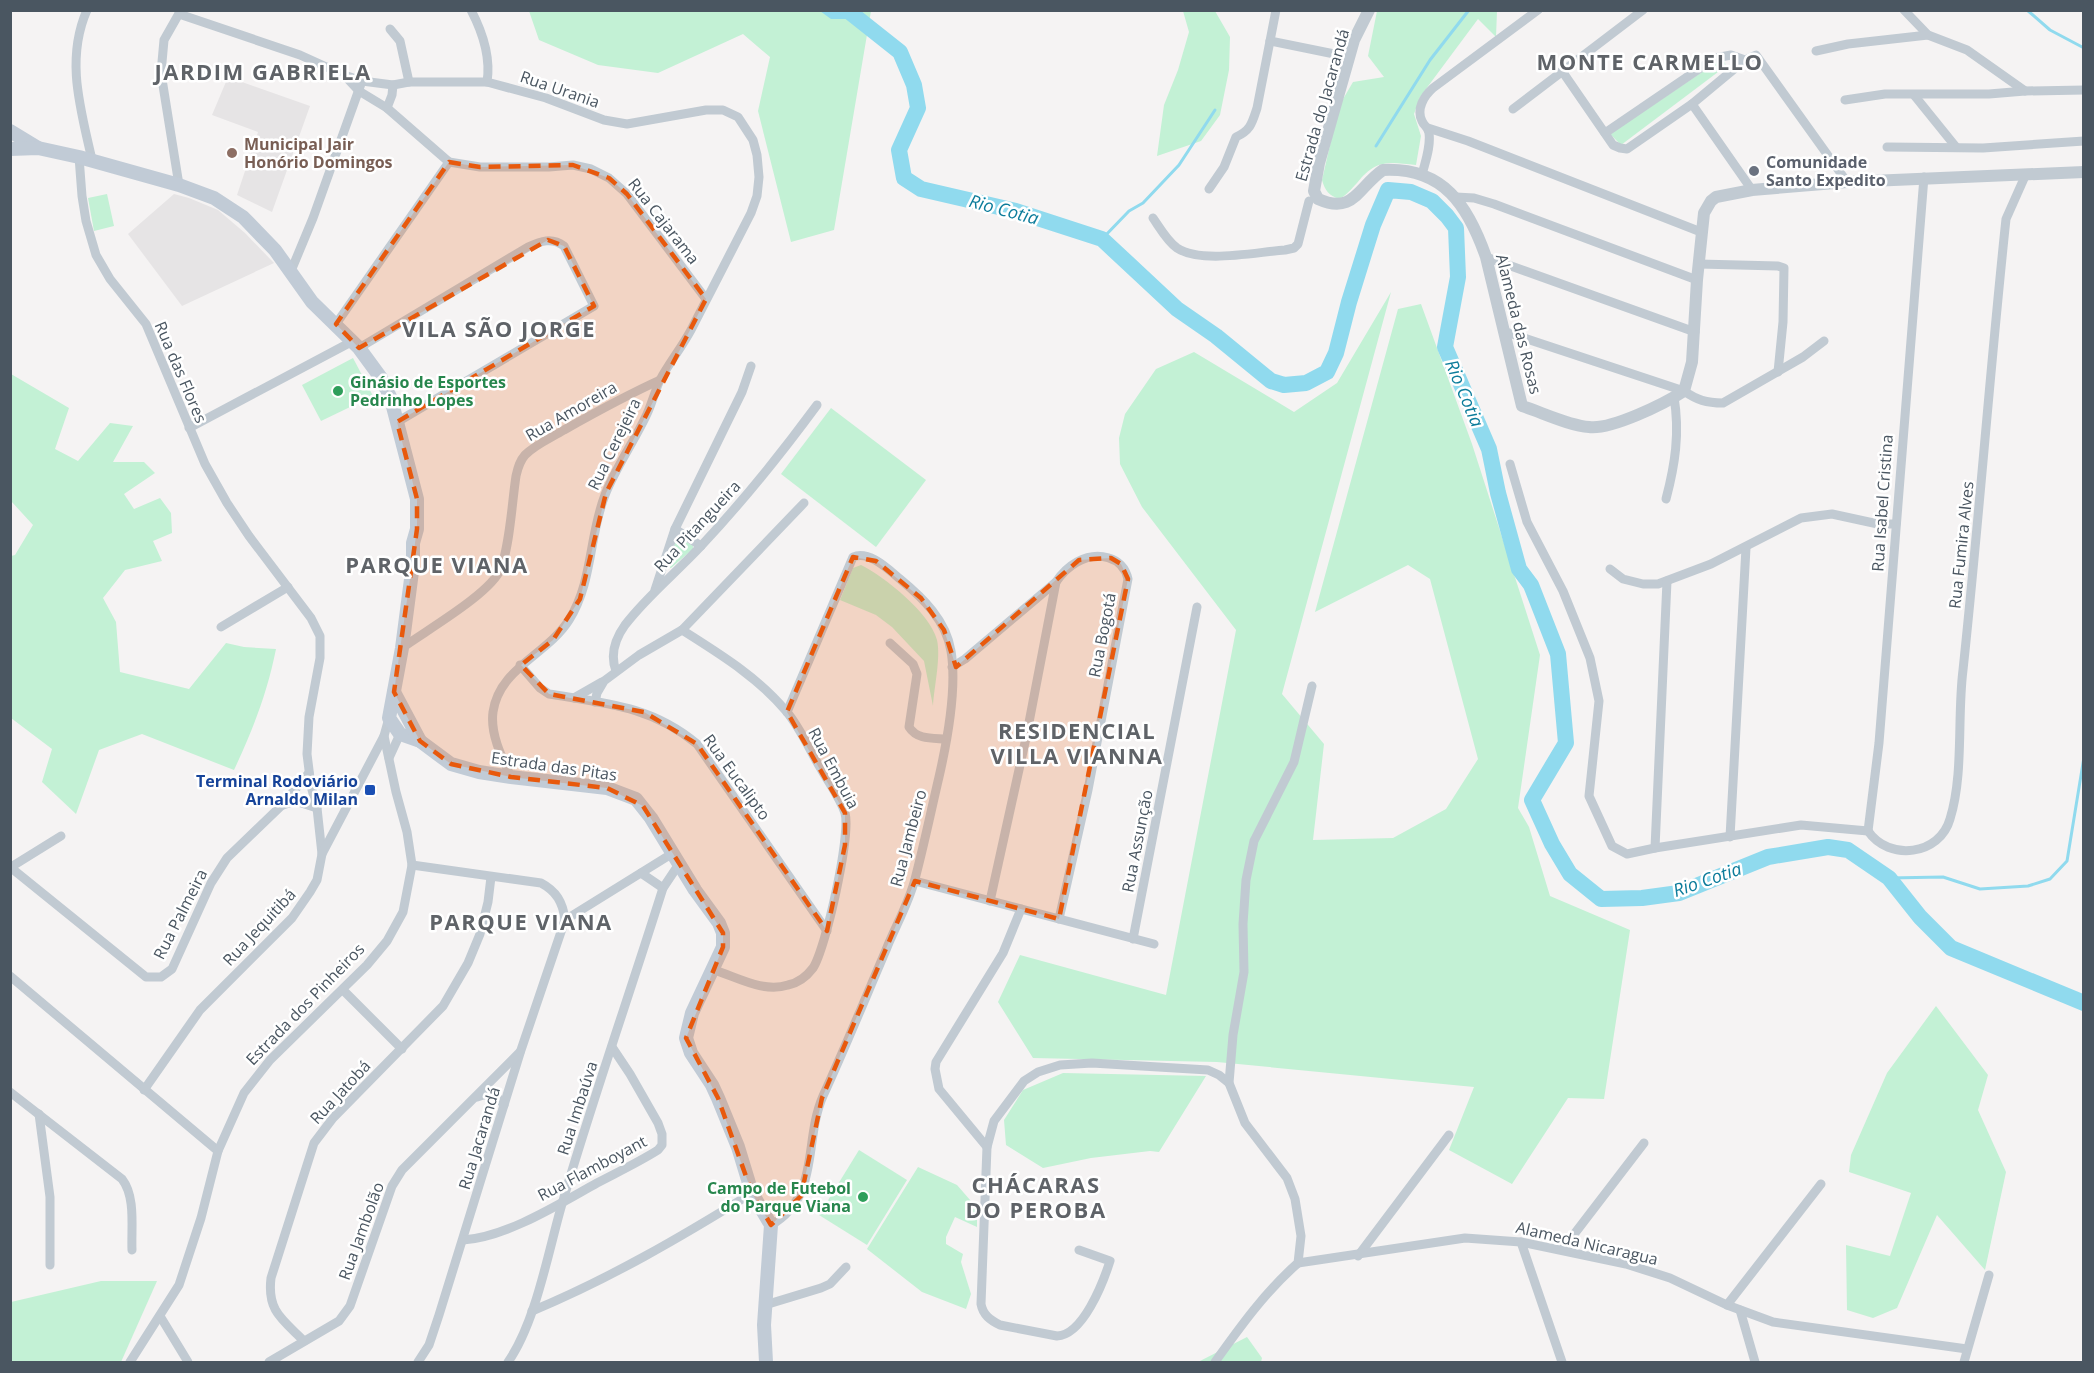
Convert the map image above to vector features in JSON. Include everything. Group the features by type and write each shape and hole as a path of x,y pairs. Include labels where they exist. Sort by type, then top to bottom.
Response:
{"main road":[{"path":"10,131 38,148"},
{"path":"10,149 38,148 85,159 179,185 214,198 229,207 257,231 291,271 312,302 356,345 381,378 391,399 417,499 417,529 413,543 413,564 394,692 395,714 400,734"},
{"name":"Estrada das Pitas","path":"395,714 420,741 451,764 479,772 511,777 607,788 636,799 643,806 719,923 723,933 723,947 692,1013 686,1038 691,1053 718,1098 738,1147 752,1193"},
{"name":"Estrada das Pitas","path":"400,734 420,741"},
{"path":"752,1193 771,1225 764,1325 766,1362"}],"street":[{"name":"Rua das Flores","path":"87,10 80,32 75,76 85,159 86,221 96,255 111,279 146,324 205,464 249,537 288,587 320,636 320,658 308,735 309,773 317,808 322,854"},
{"path":"471,10 487,53 489,69 487,82"},
{"path":"1209,189 1224,166 1236,137 1246,132 1252,123 1276,10"},
{"name":"Estrada do Jacarandá","path":"1369,10 1354,40 1319,163 1314,191 1318,199 1336,205 1347,203 1383,170 1422,175"},
{"path":"1539,10 1428,93 1420,106 1422,123 1428,128 1468,141 1701,232"},
{"path":"1513,109 1643,10"},
{"path":"1904,10 1928,35 1967,50 2025,91"},
{"path":"179,185 161,72 164,40 180,12 300,54 344,75 359,91 387,108 449,162 336,324"},
{"path":"390,28 400,41 409,82"},
{"path":"1816,51 1848,44 1928,35"},
{"path":"1270,41 1349,57"},
{"path":"1605,134 1715,58 1731,55 1746,60"},
{"path":"1562,71 1605,134 1616,147 1628,149 1692,104 1746,60 1756,55 1847,182"},
{"name":"Rua Urania","path":"344,75 362,81 393,85 409,82 487,82 546,98 604,120 627,124 706,110 723,110 738,117"},
{"path":"291,271 313,218 362,81"},
{"path":"387,108 393,85"},
{"path":"1845,100 1886,94 1989,94 2084,90"},
{"path":"1914,95 1956,147"},
{"path":"1692,104 1752,189"},
{"name":"Rua Cerejeira","path":"511,777 499,749 493,713 499,693 520,665 540,652 552,640 568,621 580,599 587,575 596,518 606,493 647,414 660,380 690,331 757,196 757,155 753,140 738,117"},
{"path":"1422,175 1428,150 1428,128"},
{"path":"1887,147 1983,148 2084,141"},
{"name":"Rua Cajarama","path":"449,162 480,166 573,165 591,169 609,178 627,194 706,299"},
{"path":"1666,499 1675,464 1679,394 1692,362 1701,232 1704,213 1711,201 1725,194 1752,189 1924,177 2084,172"},
{"name":"Rua Fumira Alves","path":"1868,831 1877,843 1908,852 1926,847 1942,836 1950,820 1956,790 1962,674 1977,541 2005,232 2008,211 2026,174"},
{"name":"Alameda das Rosas","path":"1422,175 1434,180 1456,197 1478,234 1486,257 1522,406 1587,428 1611,424 1679,394"},
{"name":"Rua Isabel Cristina","path":"1868,831 1879,743 1924,177"},
{"path":"1456,197 1474,198 1494,204 1697,279"},
{"path":"1153,218 1170,242 1188,253 1211,256 1285,250 1294,248 1298,244 1309,201"},
{"path":"189,428 356,345 528,247 548,240 557,241 564,246 594,306 397,422"},
{"path":"1486,257 1695,332"},
{"path":"1699,264 1784,268 1783,322 1778,372"},
{"path":"1503,331 1699,401 1723,403 1778,372 1816,348 1824,340"},
{"path":"653,595 675,529 742,393 751,366"},
{"name":"Rua Amoreira","path":"402,648 492,584 501,569 516,476 519,463 525,455 595,413 660,380"},
{"name":"Rua Pitangueira","path":"616,671 612,661 614,649 618,636 626,624 754,488 817,405"},
{"path":"1510,464 1527,522 1563,591 1590,658 1599,701 1589,796 1612,846 1627,854 1802,825 1868,831"},
{"path":"574,698 682,630 804,503"},
{"path":"1610,569 1623,579 1643,584 1658,584 1746,548 1801,518 1832,514 1878,524 1896,524"},
{"path":"675,529 701,546"},
{"path":"1730,837 1746,548"},
{"name":"Rua Jambeiro","path":"771,1225 782,1219 801,1196 816,1116 822,1098 915,881 946,739 952,667 951,650 935,614 892,572 868,556 853,557 787,712"},
{"name":"Rua Bogotá","path":"952,667 965,659 1056,582 1064,570 1078,561 1099,556 1111,558 1126,571 1128,579 1088,790 1059,919"},
{"path":"1655,848 1668,580"},
{"path":"990,901 1026,738 1056,582"},
{"path":"221,627 288,587"},
{"name":"Rua Assunção","path":"1133,939 1197,607"},
{"name":"Rua Embuia","path":"682,630 723,657 767,692 787,712 845,813 845,845 827,931 822,952 812,969 802,980 788,986 765,987 714,970"},
{"path":"890,644 913,664 917,674 909,727 913,733 921,737 946,739"},
{"name":"Rua Eucalipto","path":"520,665 540,688 549,694 633,710 665,721 697,744 827,931"},
{"path":"595,702 604,681"},
{"path":"1228,1083 1233,1035 1244,972 1243,924 1246,880 1254,840 1294,762 1312,686"},
{"name":"Estrada dos Pinheiros","path":"130,1362 179,1285 218,1150 244,1093 270,1060 368,964 387,941 399,921 407,900 412,865 407,832 384,736 395,714"},
{"path":"389,758 400,734"},
{"name":"Rua Jequitibá","path":"144,1090 200,1010 292,918 317,880 322,854 384,736"},
{"name":"Rua Palmeira","path":"11,867 146,977 161,977 172,969 211,883 227,858 281,806 309,773"},
{"path":"281,806 295,801 317,808"},
{"path":"11,867 61,836"},
{"path":"412,865 541,883 550,888 561,901 565,920 641,873 676,859"},
{"name":"Rua Imbaúva","path":"508,1362 520,1345 532,1311 562,1203 663,888 676,859"},
{"path":"641,873 663,888"},
{"name":"Rua Jatobá","path":"304,1341 273,1308 270,1292 271,1278 314,1143 333,1118 443,1006 468,963 480,934 491,877"},
{"path":"915,881 1154,944"},
{"path":"987,1147 939,1089 935,1070 936,1062 1004,953 1021,909"},
{"name":"Rua Jacarandá","path":"418,1362 429,1345 521,1050 565,920"},
{"path":"10,976 218,1150"},
{"path":"343,990 402,1049"},
{"name":"Rua Flamboyant","path":"463,1240 484,1238 562,1203 658,1150 662,1144 662,1134 658,1123 612,1047"},
{"name":"Rua Jambolão","path":"269,1362 339,1321 350,1306 392,1186 402,1170 521,1050"},
{"path":"1079,1250 1110,1261 1102,1286 1089,1309 1065,1336 1000,1325 987,1317 981,1304 987,1147 994,1121 1024,1081 1038,1072 1060,1065 1092,1063 1208,1070 1219,1075 1228,1083 1245,1122 1287,1178 1295,1199 1301,1236 1298,1263 1260,1302 1215,1362"},
{"path":"10,1092 127,1185 130,1195 132,1250"},
{"path":"475,1098 485,1093 494,1095 504,1105"},
{"path":"39,1114 50,1197 50,1265"},
{"path":"1358,1256 1449,1135"},
{"path":"1562,1250 1644,1143"},
{"path":"1727,1305 1821,1184"},
{"path":"532,1311 576,1293 752,1193"},
{"name":"Alameda Nicaragua","path":"1298,1263 1358,1256 1465,1238 1521,1242 1626,1264 1670,1278 1727,1305 1773,1322 1967,1349"},
{"path":"1521,1242 1562,1362"},
{"path":"765,1305 830,1284 846,1267"},
{"path":"1964,1362 1989,1275"},
{"path":"1740,1310 1755,1362"},
{"path":"160,1316 188,1362"}],"highlighted area":[{"path":"449,162 480,167 573,165 609,178 627,194 706,299 606,493 580,599 553,640 521,665 549,694 644,712 697,744 827,931 845,845 845,813 787,712 853,557 876,561 921,598 944,630 956,667 1079,560 1111,558 1121,564 1128,579 1059,919 915,881 822,1098 801,1196 771,1225 752,1193 718,1098 686,1038 723,947 723,933 643,806 607,788 511,777 451,764 420,741 394,692 417,529 417,499 397,422 594,306 564,246 548,240 359,348 336,324"}],"shaded area":[{"path":"228,77 310,106 272,212 237,195 258,132 212,115"},
{"path":"174,194 218,210 245,233 274,263 182,306 128,234"}],"green space":[{"path":"529,11 871,11 834,230 791,242 758,111 770,57 743,34 658,73 598,65 539,40"},
{"path":"1183,11 1215,11 1230,37 1229,70 1220,115 1201,141 1157,156 1164,105 1178,70 1189,32"},
{"path":"1377,11 1497,11 1496,37 1478,19 1420,97 1414,114 1421,136 1416,165 1390,163 1377,166 1339,199 1328,192 1322,180 1339,106 1353,82 1384,77 1368,56"},
{"path":"1723,58 1726,66 1621,145 1610,134"},
{"path":"107,194 114,226 94,231 88,198"},
{"path":"1391,292 1282,694 1324,744 1313,840 1393,838 1446,809 1478,759 1430,579 1408,565 1315,612 1398,309 1421,304 1472,444 1540,655 1518,808 1529,827 1550,896 1630,930 1604,1099 1568,1098 1512,1184 1449,1150 1474,1087 1217,1062 1033,1058 998,1002 1020,955 1166,995 1236,630 1142,507 1120,464 1119,438 1125,414 1156,369 1194,352 1294,412 1337,383"},
{"name":"Ginásio de Esportes Pedrinho Lopes","path":"353,358 373,396 321,421 302,385"},
{"path":"11,374 69,408 55,449 78,461 110,423 133,426 113,462 144,462 155,473 124,494 134,509 160,498 171,513 172,533 153,541 162,561 125,570 103,598 116,622 120,672 189,689 226,643 244,647 276,649 259,711 234,770 142,734 99,750 76,814 42,782 52,749 11,718 11,556 15,555 33,525 11,501"},
{"path":"831,408 926,480 876,547 781,474"},
{"path":"680,538 693,546 693,549 671,568 667,568 666,565 676,541"},
{"path":"861,565 894,587 926,619 933,630 937,640 938,655 933,706 924,661 892,627 876,615 840,600 853,568"},
{"path":"1936,1006 1988,1075 1978,1110 2006,1172 1985,1270 1937,1215 1897,1308 1873,1318 1847,1310 1846,1245 1890,1256 1911,1193 1849,1172 1851,1155 1887,1073"},
{"path":"1063,1073 1206,1076 1159,1152 1091,1158 1043,1168 1006,1145 1004,1120 1023,1090"},
{"name":"Campo de Futebol do Parque Viana","path":"859,1150 907,1180 867,1245 819,1215"},
{"path":"918,1167 957,1185 977,1208 977,1227 955,1217 946,1237 946,1244 963,1254 961,1262 971,1294 966,1309 922,1292 867,1249"},
{"path":"101,1281 157,1281 121,1362 11,1362 11,1302"},
{"path":"1247,1337 1262,1358 1261,1362 1198,1362"}],"water":[{"path":"820,11 850,11 857,19 831,19"}],"waterway":[{"name":"Rio Cotia","path":"847,10 900,52 914,85 918,108 899,150 904,178 921,189 1016,211 1102,239 1177,309 1216,336 1271,381 1284,385 1306,383 1327,372 1336,353 1373,225 1388,190 1411,192 1432,201 1447,216 1456,228 1458,277 1445,347 1489,449 1498,493 1519,569 1531,585 1558,654 1566,743 1532,800 1552,844 1570,874 1601,899 1642,898 1679,893 1768,857 1828,847 1848,850 1889,878 1920,917 1951,948 2084,1003"},
{"path":"1376,146 1430,60 1469,10"},
{"path":"2027,10 2050,30 2084,48"},
{"path":"1102,239 1129,211 1143,203 1179,165 1215,110"},
{"path":"1889,878 1943,877 1980,889 2028,886 2050,879 2067,861 2084,757"}],"place":[{"name":"Municipal Jair Honório Domingos","path":"232,153"},
{"name":"Comunidade Santo Expedito","path":"1754,171"},
{"name":"Ginásio de Esportes Pedrinho Lopes","path":"338,391"},
{"name":"Terminal Rodoviário Arnaldo Milan","path":"370,790"},
{"name":"Campo de Futebol do Parque Viana","path":"863,1197"}],"district":[{"name":"MONTE CARMELLO","path":"1650,61"},
{"name":"JARDIM GABRIELA","path":"263,71"},
{"name":"VILA SÃO JORGE","path":"499,328"},
{"name":"PARQUE VIANA","path":"437,564"},
{"name":"RESIDENCIAL VILLA VIANNA","path":"1077,742"},
{"name":"PARQUE VIANA","path":"521,921"},
{"name":"CHÁCARAS DO PEROBA","path":"1036,1196"}]}
